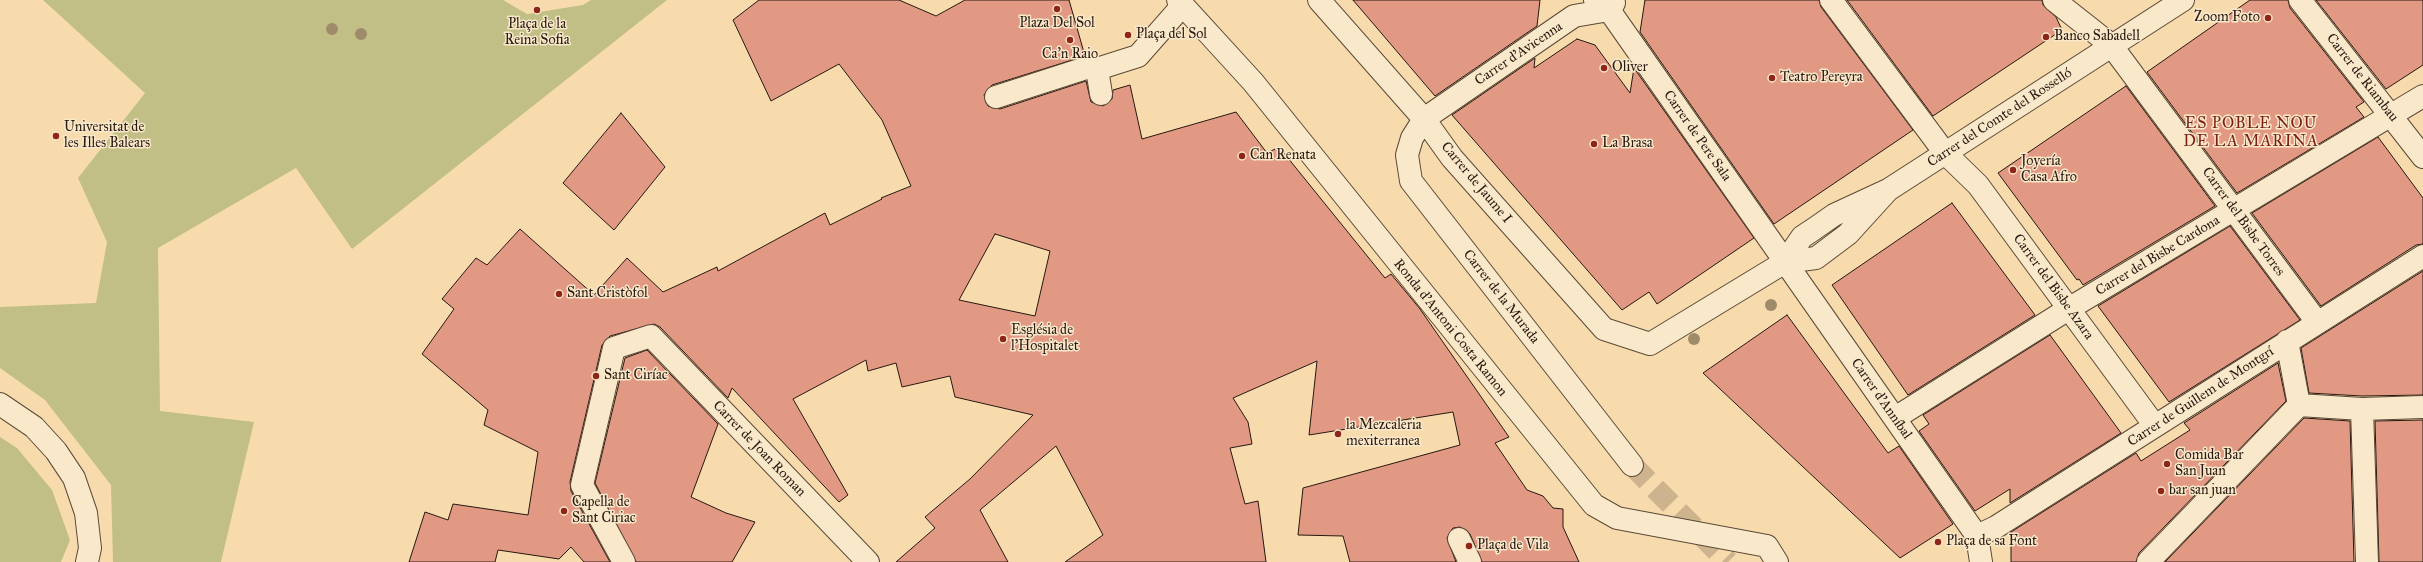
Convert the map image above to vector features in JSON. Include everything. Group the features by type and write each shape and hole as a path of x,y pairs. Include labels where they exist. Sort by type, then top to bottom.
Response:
{"street":[{"name":"Carrer de Jaume I","path":"1319,0 1424,119 1452,158 1604,329 1650,344"},
{"name":"Carrer del Bisbe Azara","path":"1831,0 1945,153 1978,185 2070,308 2155,426"},
{"name":"Carrer del Bisbe Torres","path":"2054,0 2111,45 2317,322"},
{"name":"Carrer del Comte del Rosselló","path":"1650,344 1785,262 1802,237 1834,216 1888,190 2182,0"},
{"name":"Carrer de Riambau","path":"2300,0 2391,114 2423,157"},
{"path":"996,97 1086,68 1096,69 1138,56 1180,3"},
{"name":"Ronda d'Antoni Costa Ramon","path":"1180,3 1192,13 1253,82 1549,453 1594,505 1617,518 1767,546 1777,562"},
{"name":"Carrer d'Avicenna","path":"1424,119 1574,16 1607,3"},
{"name":"Carrer de Pere Sala","path":"1607,3 1785,262"},
{"path":"1096,69 1101,94"},
{"name":"Carrer del Bisbe Cardona","path":"1895,418 2070,308 2423,96"},
{"name":"Carrer de la Murada","path":"1424,119 1412,138 1407,155 1411,181 1632,465"},
{"name":"Carrer de Guillem de Montgrí","path":"1977,536 1996,527 2423,256"},
{"name":"Carrer d'Anníbal","path":"1785,262 1977,536"},
{"name":"Carrer de Joan Roman","path":"624,562 582,485 614,348 651,336 868,562"},
{"path":"2287,341 2299,405"},
{"path":"0,404 34,427 56,451 74,478 86,514 90,548 86,562"},
{"path":"2148,562 2299,405 2362,409 2423,407"},
{"path":"2362,409 2367,562"},
{"path":"1977,536 1980,562"},
{"path":"1459,539 1470,562"}],"shaded area":[{"path":"43,0 503,0 527,14 583,5 591,0 667,0 352,249 296,168 158,248 160,411 254,422 221,562 113,562 111,485 45,400 0,368 0,307 96,303 107,242 78,178 145,93"},
{"path":"0,437 17,448 52,490 70,540 61,562 0,562"}],"building":[{"path":"759,0 899,0 936,16 965,0 1069,0 1085,56 992,85 984,95 988,106 1000,109 1086,81 1091,102 1103,106 1112,99 1113,90 1130,85 1142,139 1236,112 1267,153 1279,147 1385,278 1391,274 1420,309 1509,437 1495,443 1527,490 1543,496 1553,508 1563,509 1563,527 1579,562 1482,562 1470,534 1460,527 1453,528 1447,538 1456,562 1350,562 1343,536 1298,535 1303,488 1460,445 1453,412 1309,435 1317,361 1233,398 1248,422 1252,444 1230,448 1245,504 1258,501 1266,562 1065,562 1103,535 1056,446 980,510 1008,562 896,562 935,528 925,517 970,479 1033,415 955,397 950,376 902,387 896,363 868,371 866,360 793,399 848,495 839,502 732,388 728,398 660,327 654,324 610,336 602,345 570,482 571,491 610,562 584,562 571,547 559,559 498,550 495,562 409,562 425,512 448,520 453,504 528,515 538,452 484,425 488,410 422,354 454,309 442,299 476,258 487,265 520,229 594,295 627,258 663,292 717,267 718,271 825,213 830,225 882,199 881,198 911,186 882,120 839,64 771,101 733,20","holes":["995,234 1050,251 1035,316 959,300"]},
{"path":"1353,0 1540,0 1537,26 1435,96"},
{"name":"Teatro Pereyra","path":"1645,0 1819,0 1821,7 1913,130 1774,224 1640,32"},
{"path":"1847,0 2042,0 2043,5 2056,17 2062,30 1933,116"},
{"path":"2250,0 2288,0 2290,8 2364,102 2356,107 2364,117 2237,193 2147,72"},
{"path":"2316,0 2423,0 2423,65 2386,89"},
{"path":"1577,39 1595,45 1630,93 1634,68 1754,238 1657,304 1649,292 1622,310 1452,115 1535,58 1534,68"},
{"path":"2126,86 2215,206 2083,285 2079,279 2077,280 1998,173"},
{"path":"621,113 665,167 614,230 563,183"},
{"path":"2378,137 2423,198 2423,244 2416,245 2321,306 2252,213"},
{"path":"1952,203 2035,315 1908,395 1832,285"},
{"path":"2230,226 2300,320 2169,402 2098,306"},
{"path":"2423,271 2423,395 2362,396 2309,393 2301,348"},
{"path":"1787,315 1888,453 1899,446 1953,524 1900,558 1703,373"},
{"path":"2050,335 2121,433 2010,503 2010,489 1975,511 1919,431 1929,424 1923,415"},
{"path":"647,350 718,424 691,497 726,513 755,522 732,562 636,562 595,483 625,358"},
{"path":"2278,363 2286,401 2139,553 2136,562 2011,562 2011,532 2136,453 2141,461 2190,430 2184,423"},
{"path":"2304,418 2350,421 2354,562 2165,562"},
{"path":"2423,420 2423,562 2379,562 2375,421"}],"tunnel":[{"path":"1632,465 1728,562"}],"place":[{"name":"Plaza Del Sol","path":"1057,9"},
{"name":"Plaça de la Reina Sofia","path":"537,10"},
{"name":"Zoom Foto","path":"2268,18"},
{"name":"Plaça del Sol","path":"1128,35"},
{"name":"Banco Sabadell","path":"2046,37"},
{"name":"Ca'n Raio","path":"1070,40"},
{"name":"Oliver","path":"1604,68"},
{"name":"Teatro Pereyra","path":"1772,78"},
{"name":"Universitat de les Illes Balears","path":"56,136"},
{"name":"La Brasa","path":"1594,144"},
{"name":"Can Renata","path":"1242,156"},
{"name":"Joyería Casa Afro","path":"2013,170"},
{"name":"Sant Cristòfol","path":"559,294"},
{"name":"Església de l'Hospitalet","path":"1003,339"},
{"name":"Sant Ciríac","path":"596,376"},
{"name":"la Mezcaleria mexiterranea","path":"1338,434"},
{"name":"Comida Bar San Juan","path":"2167,464"},
{"name":"bar san juan","path":"2161,491"},
{"name":"Capella de Sant Ciriac","path":"564,511"},
{"name":"Plaça de sa Font","path":"1938,542"},
{"name":"Plaça de Vila","path":"1469,546"}],"district":[{"name":"ES POBLE NOU DE LA MARINA","path":"2251,133"}]}
